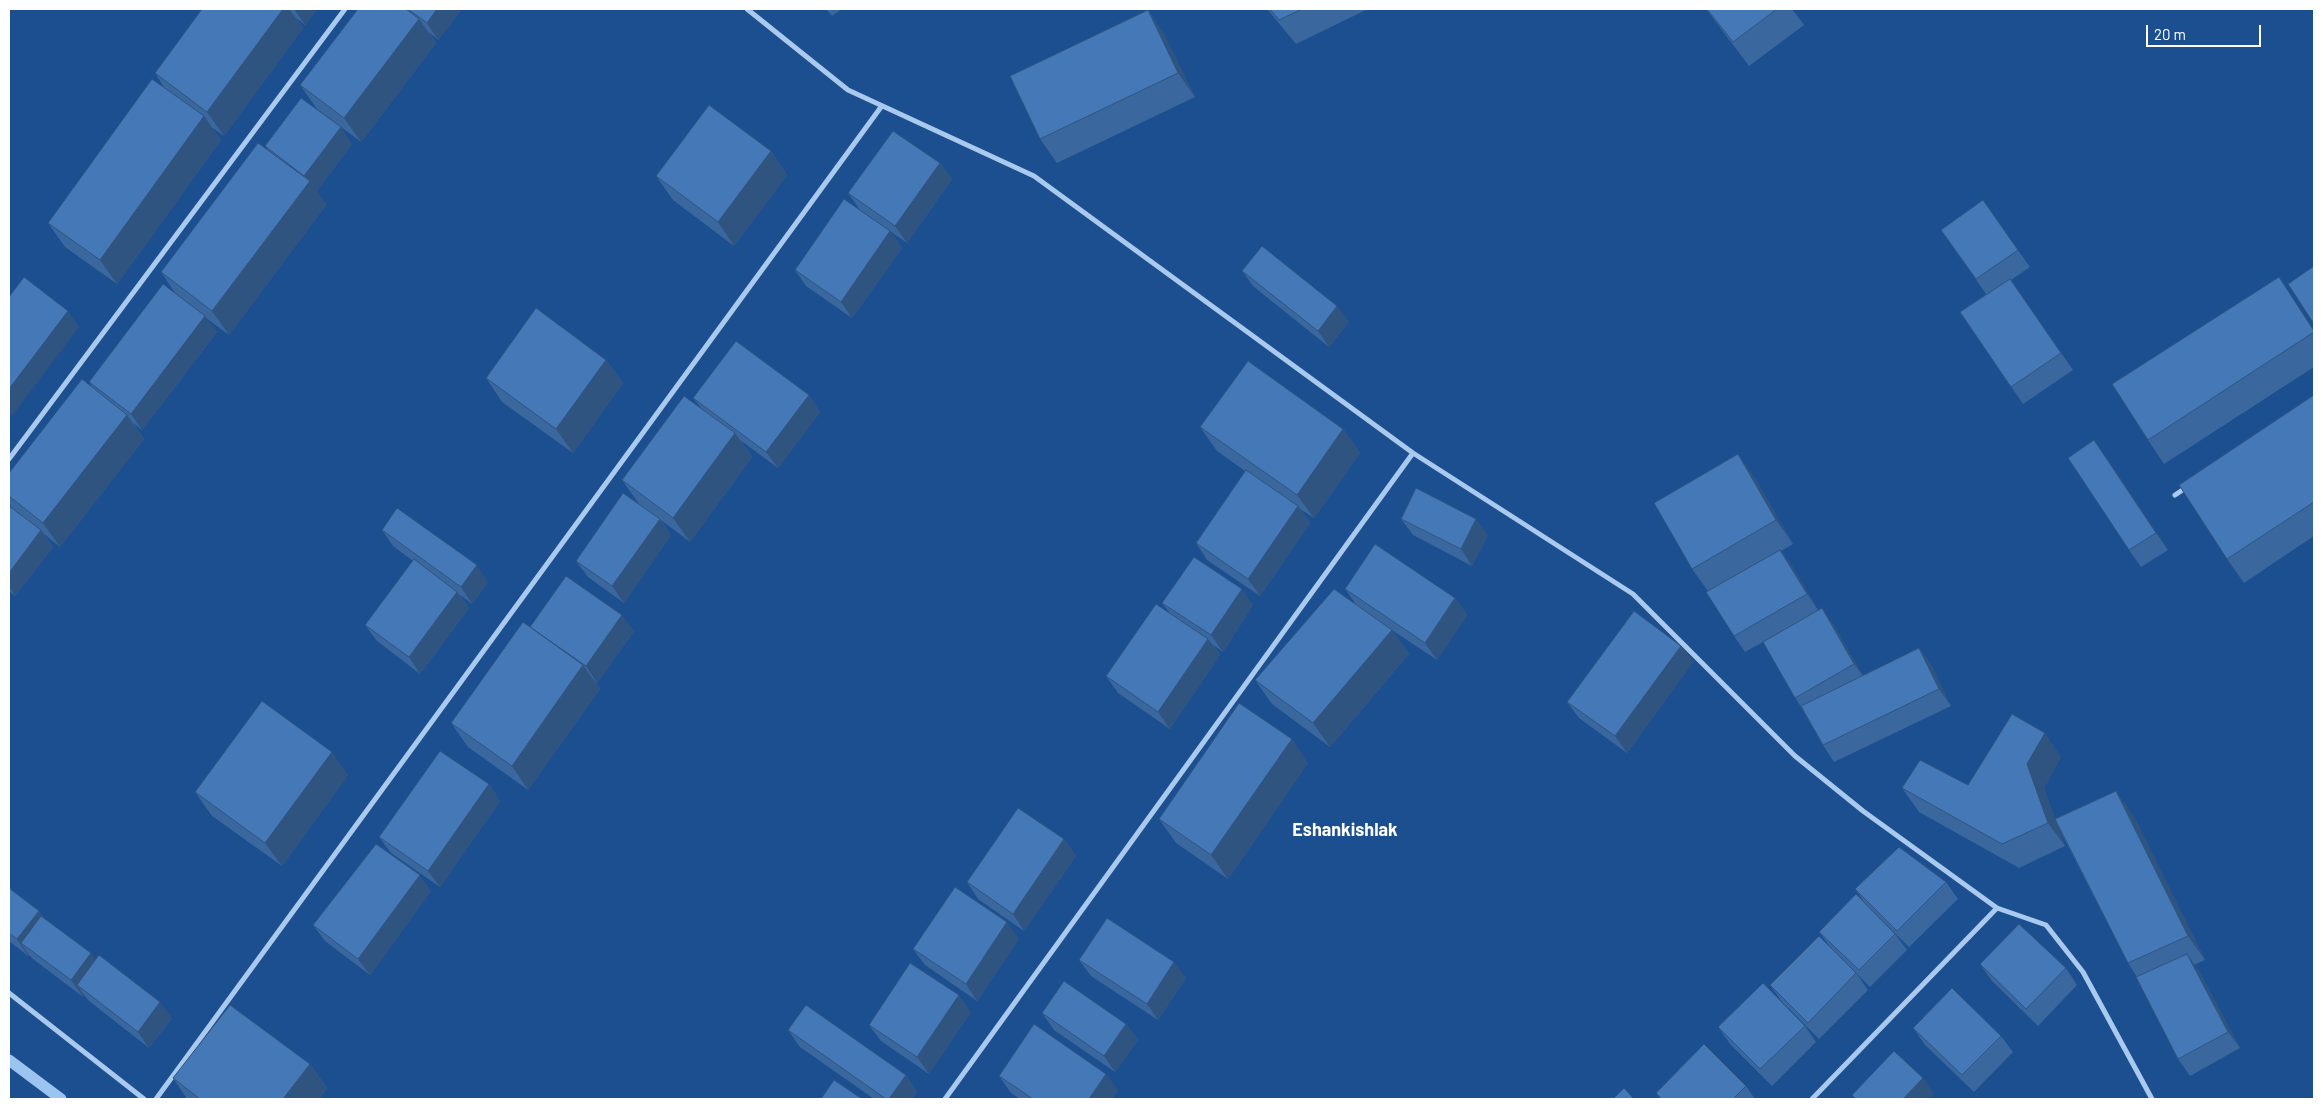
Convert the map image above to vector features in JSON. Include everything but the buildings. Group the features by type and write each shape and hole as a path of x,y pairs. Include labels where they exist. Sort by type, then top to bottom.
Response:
{"street":[{"path":"9,459 345,9"},
{"path":"747,9 848,90 881,107 1034,176 1413,453 1633,594 1794,756 1863,811 1997,908 2046,925 2083,972 2152,1099"},
{"path":"156,1099 881,107"},
{"path":"945,1099 1413,453"},
{"path":"2175,496 2191,484"},
{"path":"1812,1099 1997,908"},
{"path":"9,993 144,1099"}],"waterway":[{"path":"9,1060 61,1099"}],"district":[{"name":"Eshankishlak","path":"1345,830"}]}
